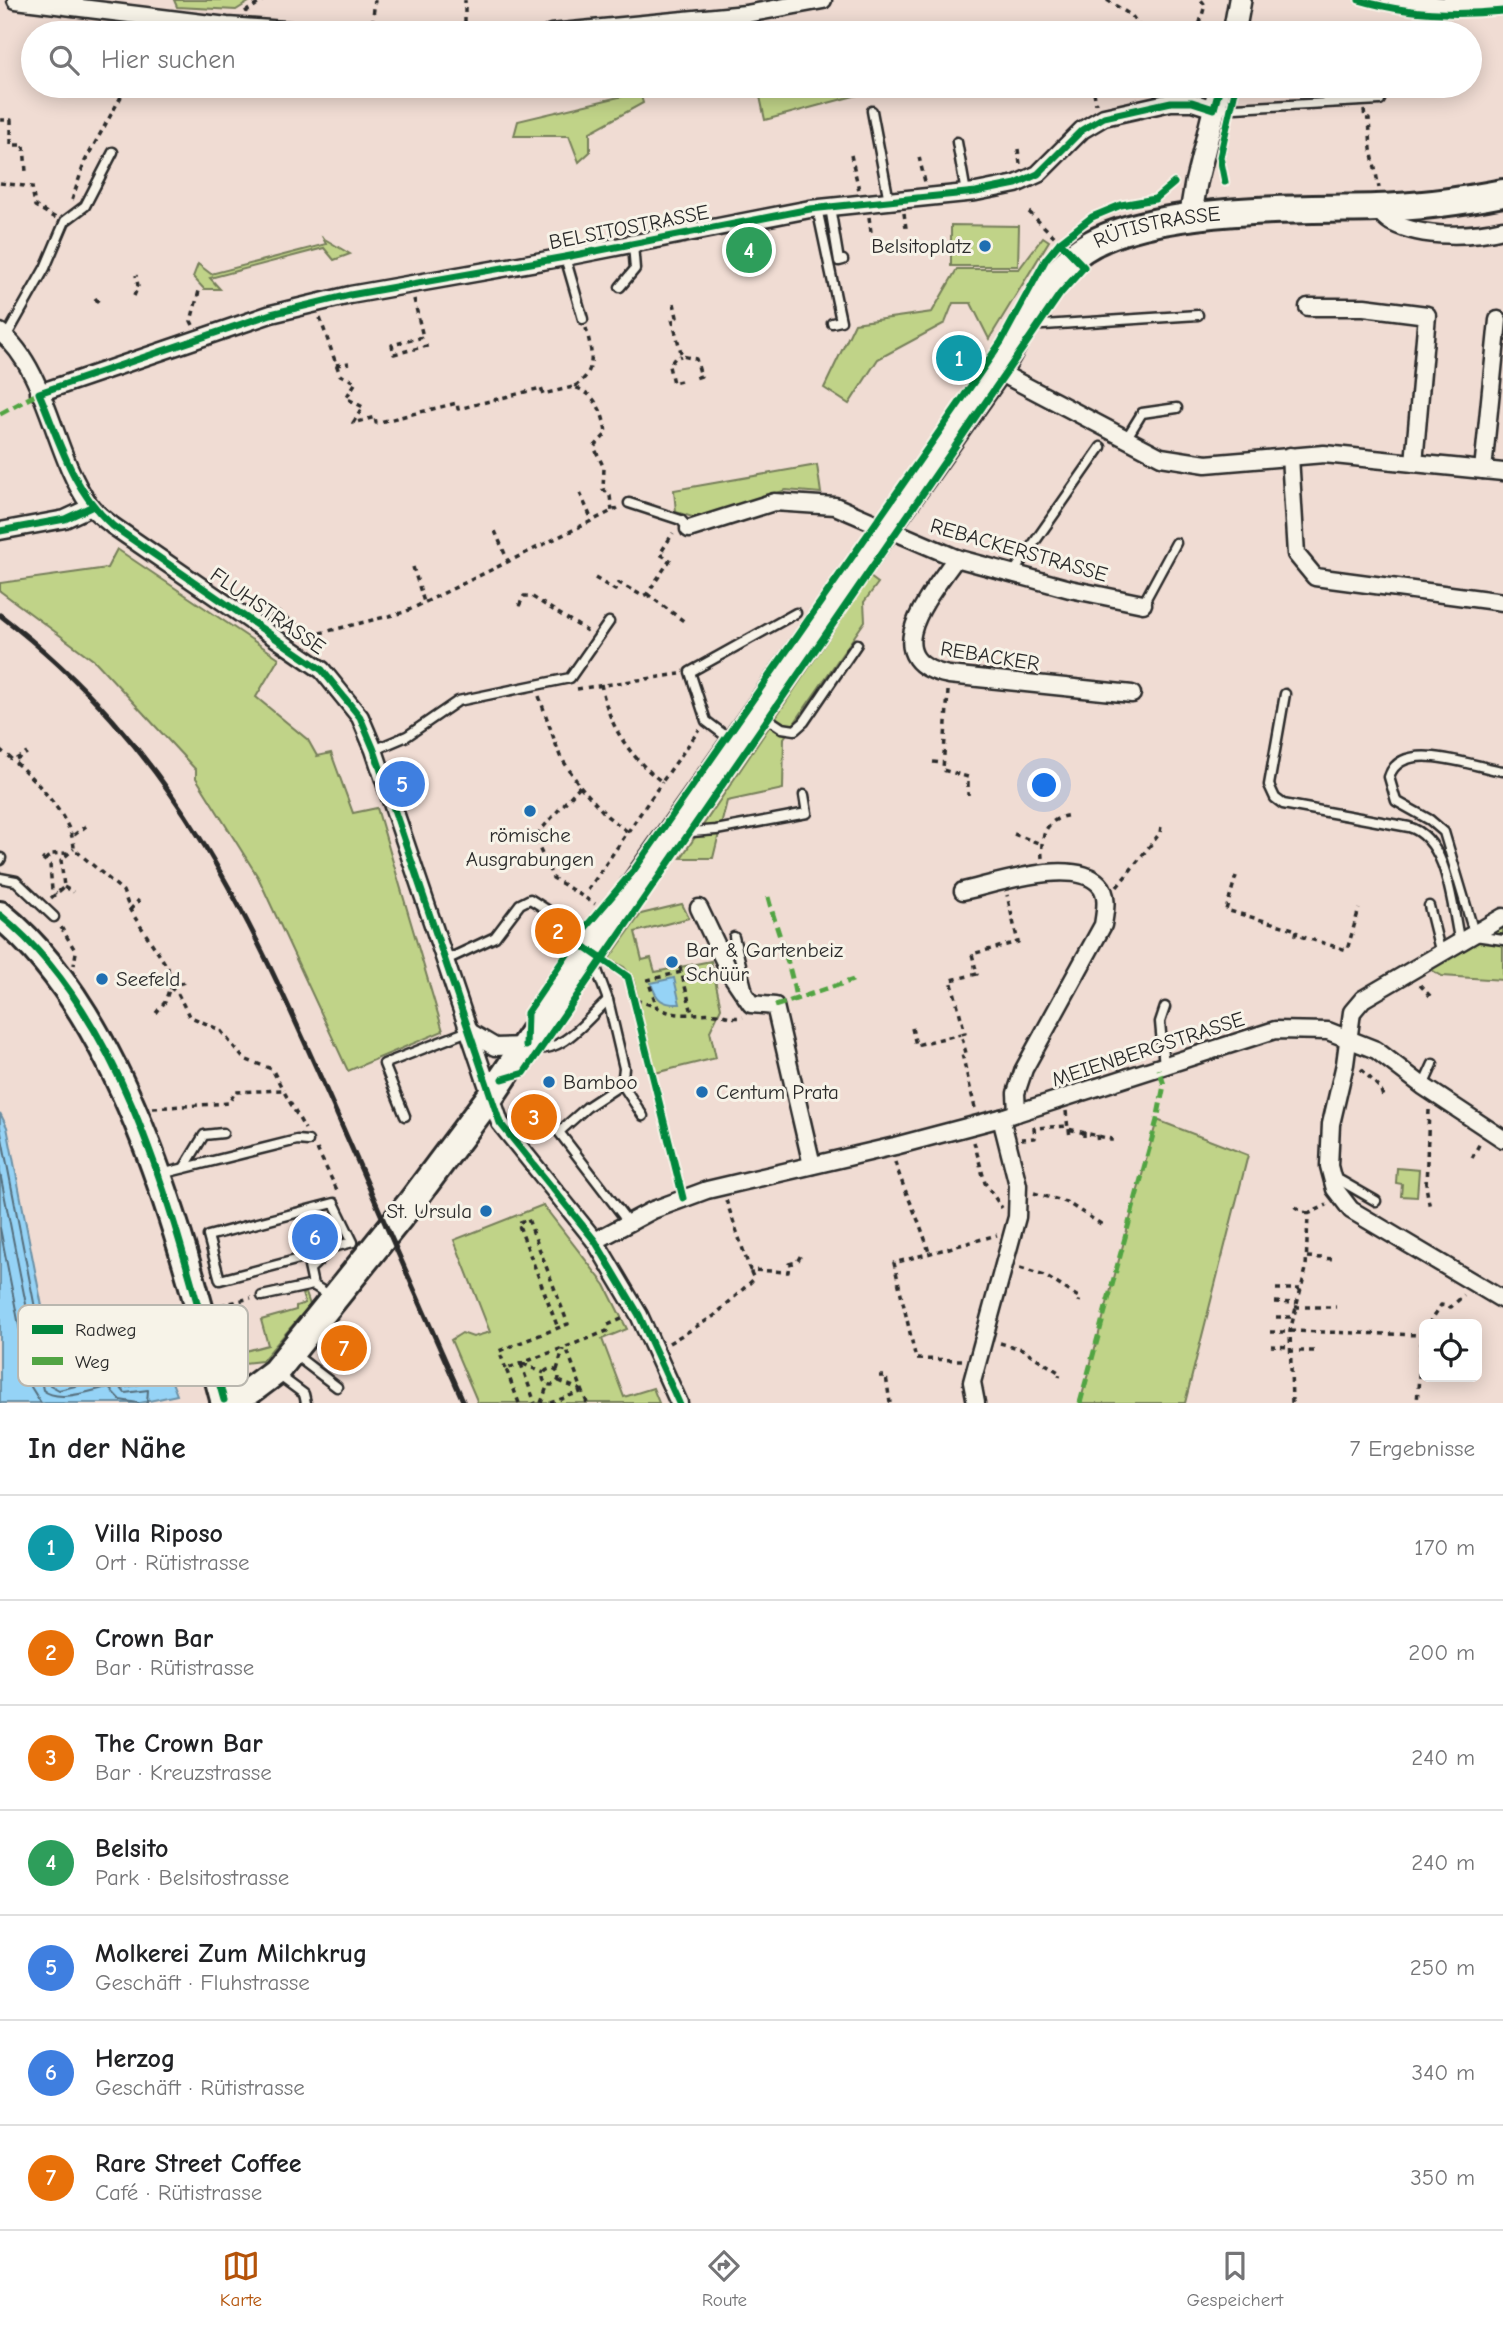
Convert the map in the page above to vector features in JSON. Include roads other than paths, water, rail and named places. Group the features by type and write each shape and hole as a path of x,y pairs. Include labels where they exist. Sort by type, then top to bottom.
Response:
{"main road":[{"name":"RÜTISTRASSE","path":"225,1401 251,1390 275,1372 292,1352 324,1292 490,1097 596,955 615,917 997,371 1060,271 1090,245 1122,230 1190,219 1378,201 1441,203 1503,193"},
{"path":"0,915 27,937 56,974 101,1041 158,1175 197,1305"}],"street":[{"path":"16,0 186,21"},
{"path":"674,21 746,14 823,0"},
{"path":"1236,21 1240,0"},
{"path":"1390,0 1443,6 1503,2"},
{"path":"1190,219 1217,98"},
{"name":"BELSITOSTRASSE","path":"39,393 191,336 350,295 823,208 896,205 1016,184 1038,174 1082,130 1104,117 1171,102 1192,102 1214,109"},
{"path":"1378,201 1392,223 1437,233 1468,235 1503,229"},
{"path":"1308,307 1364,307 1427,315 1414,463"},
{"path":"1483,470 1498,320"},
{"name":"FLUHSTRASSE","path":"3,334 30,372 70,469 91,507 113,526 322,670 360,717 374,750 500,1123 595,1241 639,1315 679,1403"},
{"path":"997,371 1161,457 1206,464 1324,454 1503,472"},
{"path":"1290,456 1296,554 1315,578 1503,602"},
{"name":"REBACKERSTRASSE","path":"685,525 782,500 845,509 886,530 956,558 1070,589 1143,604"},
{"path":"0,531 65,519 91,507"},
{"name":"REBACKER","path":"956,558 919,613 910,637 913,651 921,663 932,671 948,675 1132,694"},
{"path":"963,891 1044,874 1068,872 1087,876 1101,885 1106,901 1103,925 1024,1069 1009,1115 1007,1140 1018,1189 1018,1206 972,1382 976,1403"},
{"path":"699,908 730,973 751,1004 775,1006 812,1165"},
{"path":"1503,917 1363,999 1352,1012 1331,1124 1329,1166 1335,1189 1351,1210 1503,1300"},
{"name":"MEIENBERGSTRASSE","path":"595,1241 628,1222 683,1198 730,1183 976,1130 1009,1115 1275,1030 1307,1029 1349,1038 1376,1050 1426,1093 1503,1139"},
{"path":"468,1031 495,1048 526,1046"}],"lane":[{"path":"1214,109 1380,100"},
{"path":"872,111 896,205"},
{"path":"957,142 966,193"},
{"path":"3,334 45,268 65,221 85,206 113,152"},
{"path":"823,208 839,261 844,260"},
{"path":"823,208 841,321 832,323"},
{"path":"620,287 635,269 633,244"},
{"path":"565,257 583,320"},
{"path":"1025,326 1198,315"},
{"path":"1126,439 1142,413 1177,408"},
{"path":"1013,573 1101,447"},
{"path":"629,503 685,525"},
{"path":"1143,604 1176,543"},
{"path":"736,744 706,721 690,672 796,613"},
{"path":"374,750 407,736 458,701 569,678 609,622"},
{"path":"759,712 782,728 794,730 804,723 857,644"},
{"path":"1284,694 1269,785 1275,798 1283,804 1409,827 1423,833 1442,866 1467,939"},
{"path":"1467,939 1444,832 1430,820 1396,801 1389,777 1395,765 1413,755 1503,771"},
{"path":"673,833 716,830 807,813 804,794"},
{"path":"0,878 16,881 54,917"},
{"path":"444,961 495,937 520,904 530,899 574,927"},
{"path":"1429,906 1441,955"},
{"path":"734,937 751,1004"},
{"path":"1467,939 1503,940"},
{"path":"596,955 624,1068 622,1084 643,1116"},
{"path":"526,1046 539,1050 556,1048 608,1000"},
{"path":"1164,1067 1160,1023 1165,1007"},
{"path":"405,1116 384,1064 468,1031"},
{"path":"1426,1093 1433,1064"},
{"path":"622,1084 587,1107 559,1132 628,1222"},
{"path":"184,1168 204,1135 223,1133"},
{"path":"158,1175 270,1152 297,1140 311,1142"},
{"path":"1332,1176 1376,1201"},
{"path":"262,1296 324,1292 310,1269 307,1258 220,1280 208,1236 334,1203 353,1242 333,1247 310,1269"},
{"path":"292,1352 337,1387"},
{"path":"275,1372 304,1394 306,1403"}],"water":[{"path":"674,978 680,1004 669,1004 661,1000 655,994 651,983"},
{"path":"0,1113 7,1127 42,1305 18,1305 18,1386 174,1386 177,1395 140,1403 0,1403"}],"railway":[{"path":"0,615 61,666 113,720 159,777 199,836 235,899 300,1032 464,1403"}],"place":[{"name":"Belsitoplatz","path":"985,246"},
{"name":"Belsito","path":"749,250"},
{"name":"Villa Riposo","path":"959,358"},
{"name":"Molkerei Zum Milchkrug","path":"402,784"},
{"name":"römische Ausgrabungen","path":"530,811"},
{"name":"Crown Bar","path":"558,931"},
{"name":"Bar & Gartenbeiz Schüür","path":"672,962"},
{"name":"Seefeld","path":"102,979"},
{"name":"Bamboo","path":"549,1082"},
{"name":"Centum Prata","path":"702,1092"},
{"name":"The Crown Bar","path":"534,1117"},
{"name":"St. Ursula","path":"486,1211"},
{"name":"Herzog","path":"315,1237"},
{"name":"Rare Street Coffee","path":"344,1348"}]}
